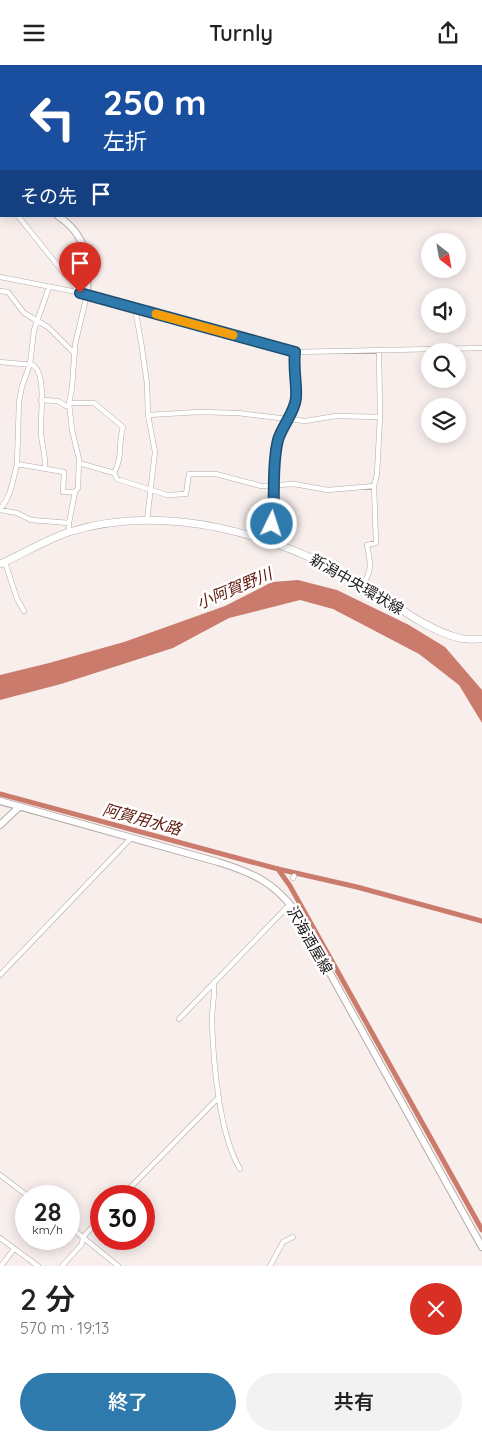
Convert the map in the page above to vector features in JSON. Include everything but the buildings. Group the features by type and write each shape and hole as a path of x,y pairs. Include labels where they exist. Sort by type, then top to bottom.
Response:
{"main road":[{"path":"59,217 79,236 85,250 87,270 84,294"},
{"name":"新潟中央環状線","path":"2,563 69,532 110,522 147,520 194,524 233,531 294,550 363,585 402,610 449,635 461,639 482,639"},
{"name":"沢海酒屋線","path":"0,801 218,861 267,881 281,893 290,904 482,1247"},
{"path":"0,825 19,807"}],"street":[{"path":"19,217 63,272 84,294"},
{"path":"63,272 87,270"},
{"path":"0,277 84,294 295,352 482,348"},
{"path":"0,509 5,504 10,491 16,465 19,402 22,386 30,364 34,330 49,287"},
{"path":"0,291 8,292 21,311 48,327 75,354"},
{"path":"69,532 69,523 78,488 79,463 69,405 75,345 84,294"},
{"path":"135,308 147,384 148,415 155,452 147,520"},
{"path":"363,585 370,575 367,545 376,543 374,486 377,474 380,417 379,350"},
{"path":"270,543 275,504 273,486 274,462 278,439 296,400 295,352"},
{"path":"0,362 30,364 39,371 41,381 41,433 45,455 45,469"},
{"path":"41,400 58,401 66,406 94,403 123,427 121,432 121,452 114,473 117,479 167,495 186,494 189,474 208,473 261,486 294,484 328,490 374,486"},
{"path":"148,415 198,412 238,413 305,421 336,417 380,417"},
{"path":"79,463 114,473"},
{"path":"16,465 64,472 62,492 76,492"},
{"path":"0,509 17,513 31,520 69,523"},
{"path":"2,563 24,611"},
{"path":"0,975 131,838"},
{"path":"179,1019 290,904"},
{"path":"214,982 215,995 212,1018 219,1097 230,1149 240,1169"},
{"path":"133,1185 219,1097"},
{"path":"0,1175 15,1186"},
{"path":"62,1266 82,1244 83,1237 90,1230"},
{"path":"80,1235 118,1266"},
{"path":"270,1266 283,1242 293,1237"},
{"path":"0,1238 38,1266"},
{"path":"1,1266 14,1249"}],"shaded area":[{"path":"298,580 337,590 409,625 445,647 482,690 482,723 459,685 419,654 333,609 300,600 229,618 173,648 61,684 0,700 0,675 124,642 225,606 272,582"}],"waterway":[{"name":"阿賀用水路","path":"0,794 278,869 357,887 482,921"},
{"path":"278,869 290,886 482,1230"}],"slow traffic":[{"path":"156,314 233,335"}],"route":[{"path":"80,293 295,352 296,400 278,439 274,462 273,486 275,504 272,524"}],"water label":[{"name":"小阿賀野川","path":"234,588"}]}
